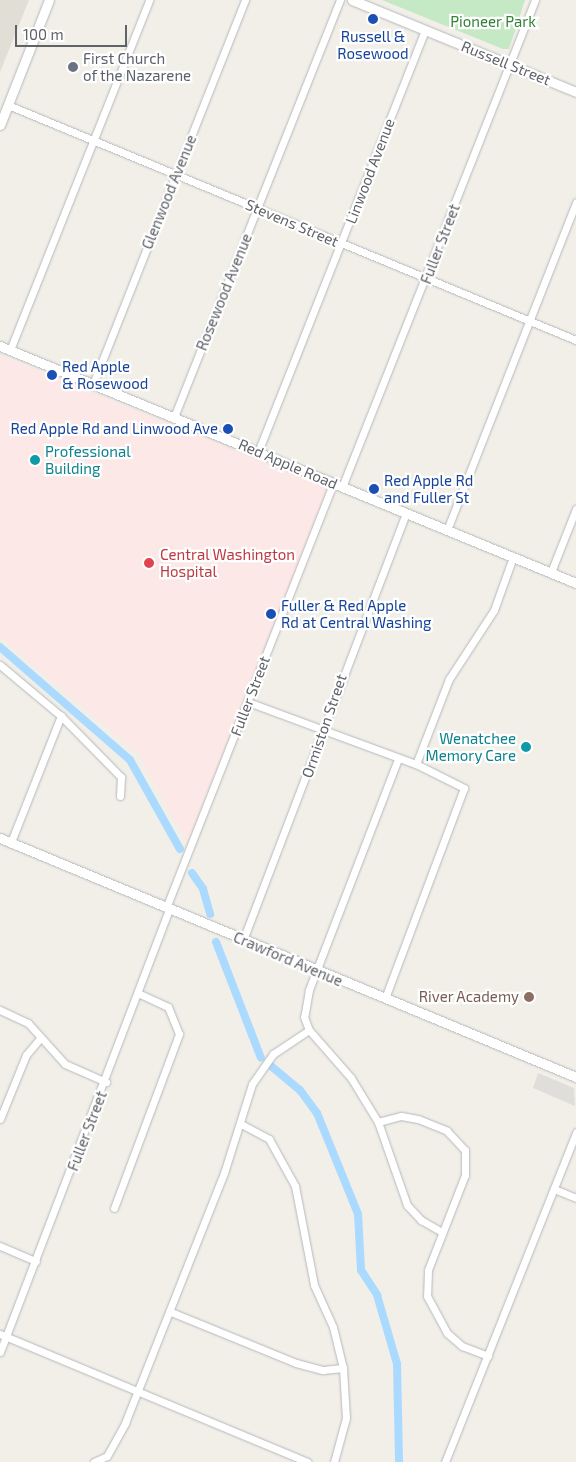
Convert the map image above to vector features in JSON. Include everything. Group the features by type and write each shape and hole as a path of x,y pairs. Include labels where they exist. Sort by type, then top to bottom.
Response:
{"street":[{"path":"0,125 49,0"},
{"path":"10,350 149,0"},
{"name":"Glenwood Avenue","path":"93,384 245,0"},
{"name":"Rosewood Avenue","path":"174,417 340,0"},
{"name":"Russell Street","path":"352,0 576,92"},
{"name":"Fuller Street","path":"0,1352 3,1335 36,1260 106,1082 168,909 248,702 427,278 535,0"},
{"name":"Linwood Avenue","path":"258,452 425,30"},
{"name":"Stevens Street","path":"8,105 576,340"},
{"path":"447,530 576,203"},
{"name":"Red Apple Road","path":"0,346 576,583"},
{"path":"551,572 576,510"},
{"name":"Ormiston Street","path":"243,940 406,513"},
{"path":"416,764 449,679 494,610 513,557"},
{"path":"0,665 61,716 121,777 120,796"},
{"path":"248,702 323,733 416,764 453,780 464,788 462,801 385,998"},
{"path":"11,842 61,716"},
{"path":"398,759 304,1006 309,1030 351,1078 378,1122 408,1205 421,1220 442,1232"},
{"name":"Crawford Avenue","path":"0,838 576,1077"},
{"path":"114,1208 179,1034 168,1007 138,993"},
{"path":"0,1010 24,1020 65,1064 106,1082"},
{"path":"94,1462 114,1446 138,1392 171,1312 241,1124 257,1074 273,1054 309,1030"},
{"path":"1,1116 26,1055 40,1037"},
{"path":"378,1122 401,1116 418,1119 447,1131 462,1143 468,1167 428,1270 427,1296 447,1333 462,1346 488,1356"},
{"path":"241,1124 269,1139 291,1174 307,1231 314,1285 333,1327 343,1368 346,1418 334,1462"},
{"path":"445,1462 576,1132"},
{"path":"554,1189 576,1198"},
{"path":"0,1246 36,1260"},
{"path":"171,1312 296,1363 323,1370 343,1368"},
{"path":"3,1335 307,1462"}],"shaded area":[{"path":"0,0 29,0 0,72"},
{"name":"Central Washington Hospital","path":"0,355 328,488 187,843 139,755 0,637"},
{"path":"538,1073 574,1088 575,1106 533,1088"}],"green space":[{"name":"Pioneer Park","path":"382,0 525,0 509,49 503,49"}],"waterway":[{"path":"0,647 130,760 180,849"},
{"path":"192,873 203,889 210,914"},
{"path":"216,942 261,1058"},
{"path":"271,1066 300,1090 317,1113 358,1214 361,1270 377,1295 397,1364 399,1462"}],"place":[{"name":"Russell & Rosewood","path":"373,19"},
{"name":"First Church of the Nazarene","path":"73,67"},
{"name":"Red Apple & Rosewood","path":"52,375"},
{"name":"Red Apple Rd and Linwood Ave","path":"228,429"},
{"name":"Professional Building","path":"35,460"},
{"name":"Red Apple Rd and Fuller St","path":"374,489"},
{"name":"Central Washington Hospital","path":"149,563"},
{"name":"Fuller & Red Apple Rd at Central Washing","path":"271,614"},
{"name":"Wenatchee Memory Care","path":"526,747"},
{"name":"River Academy","path":"529,997"}]}
